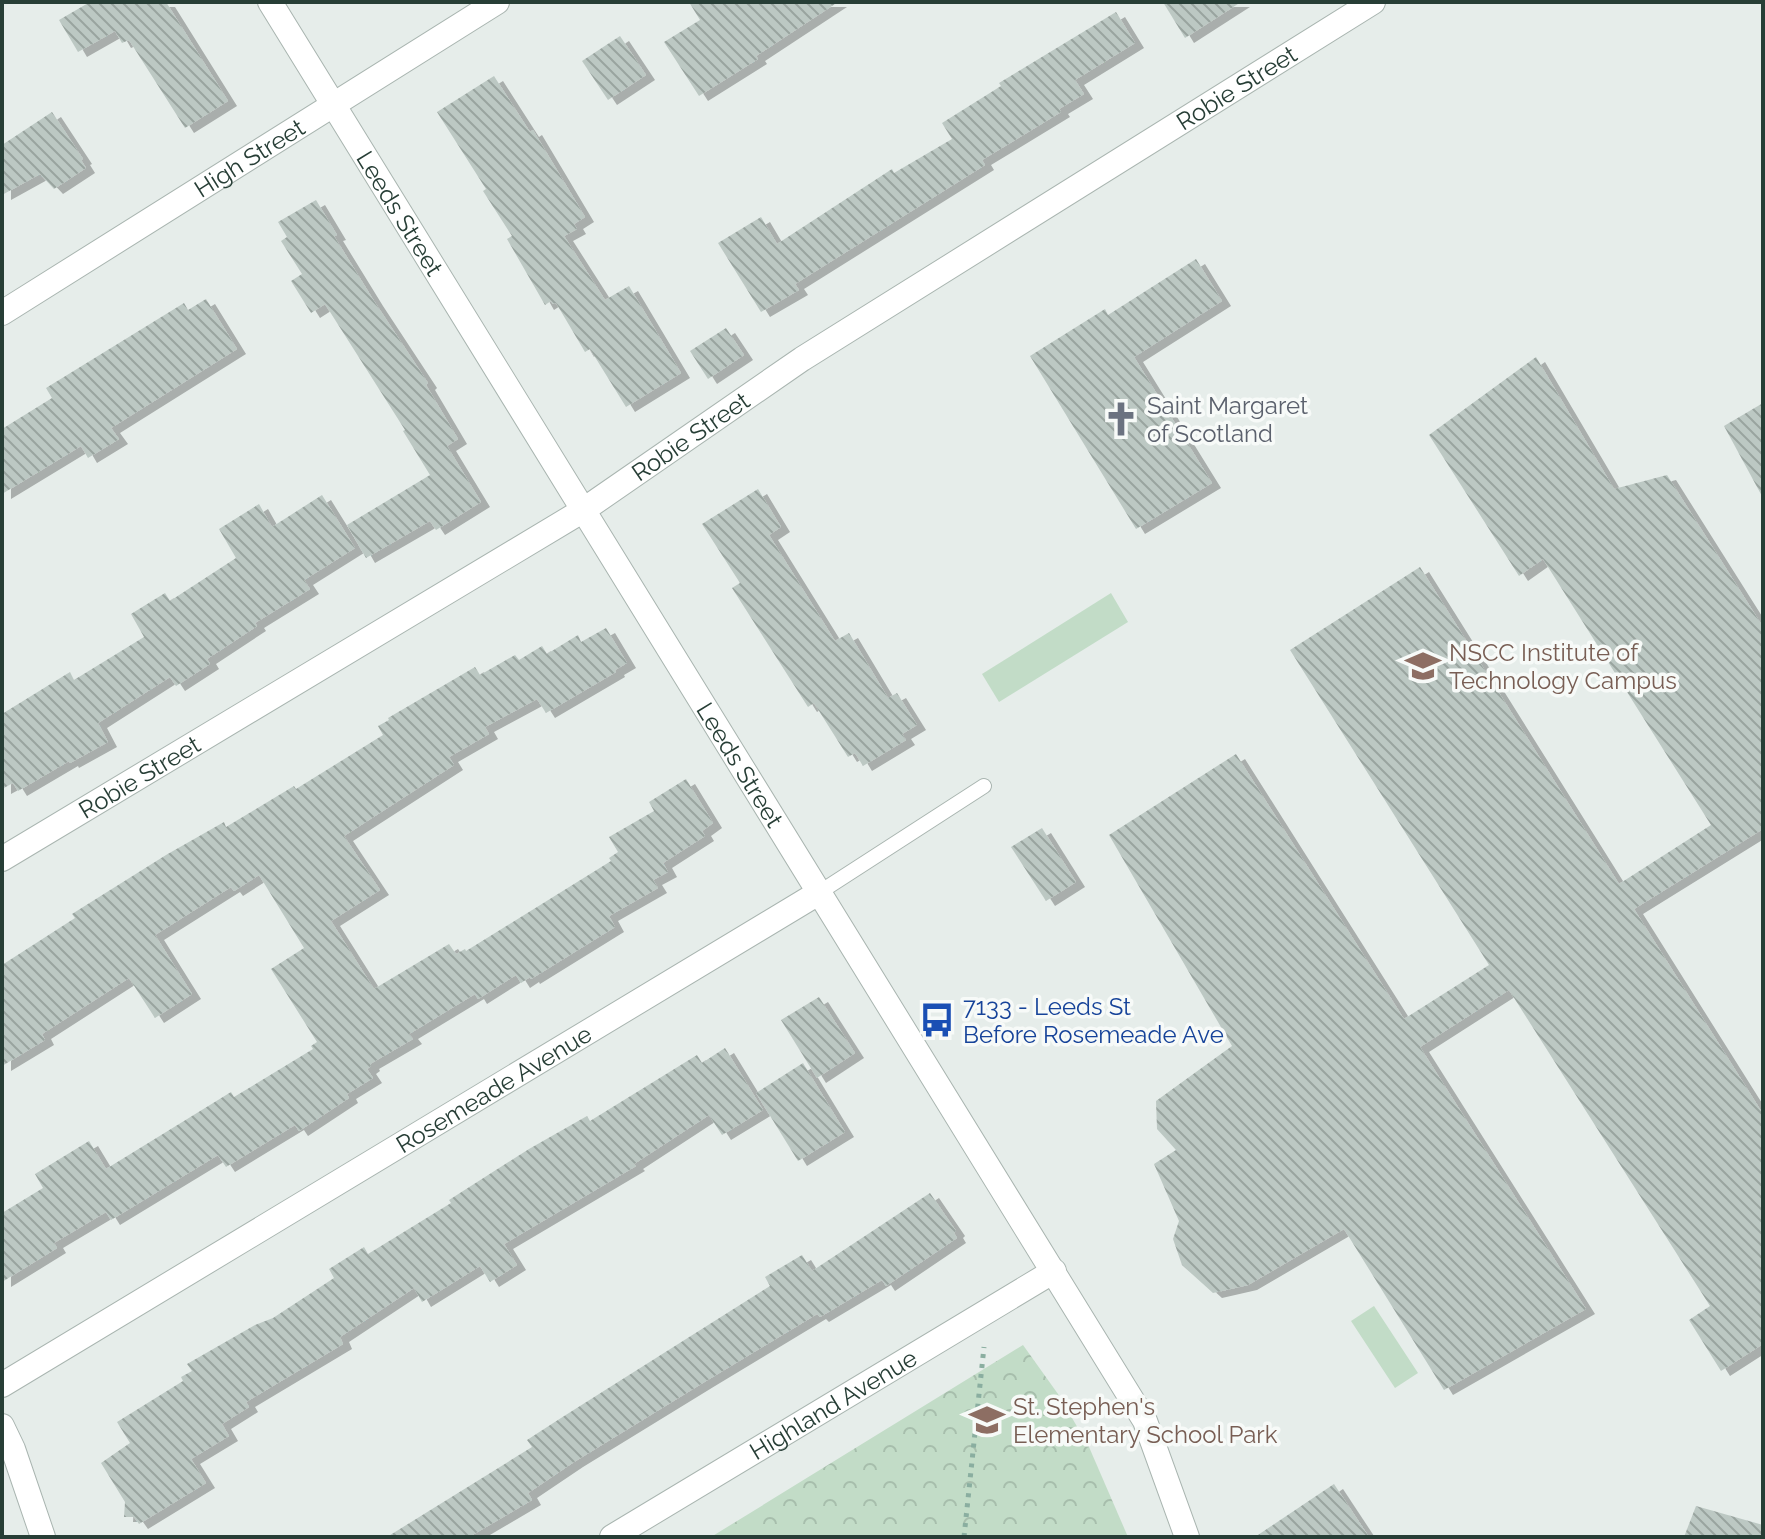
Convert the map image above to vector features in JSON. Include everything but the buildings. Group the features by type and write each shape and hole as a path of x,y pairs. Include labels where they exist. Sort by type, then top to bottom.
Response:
{"street":[{"name":"Leeds Street","path":"270,2 1145,1421 1187,1537"},
{"name":"High Street","path":"2,313 497,2"},
{"name":"Robie Street","path":"2,859 582,511 802,359 1373,2"},
{"name":"Rosemeade Avenue","path":"2,1385 820,892"},
{"name":"Highland Avenue","path":"612,1537 1054,1271"},
{"path":"2,1426 43,1537"}],"lane":[{"name":"Rosemeade Avenue","path":"820,892 984,786"}],"path":[{"path":"964,1537 989,1311"}],"green space":[{"path":"1111,593 1128,622 999,702 982,674"},
{"path":"1374,1306 1418,1373 1395,1388 1351,1321"},
{"name":"St. Stephen's Elementary School Park","path":"1023,1345 1058,1394 1089,1447 1128,1537 711,1537"}],"place":[{"name":"Saint Margaret of Scotland","path":"1121,419"},
{"name":"NSCC Institute of Technology Campus","path":"1423,666"},
{"name":"7133 - Leeds St Before Rosemeade Ave","path":"937,1020"},
{"name":"St. Stephen's Elementary School Park","path":"987,1420"}]}
